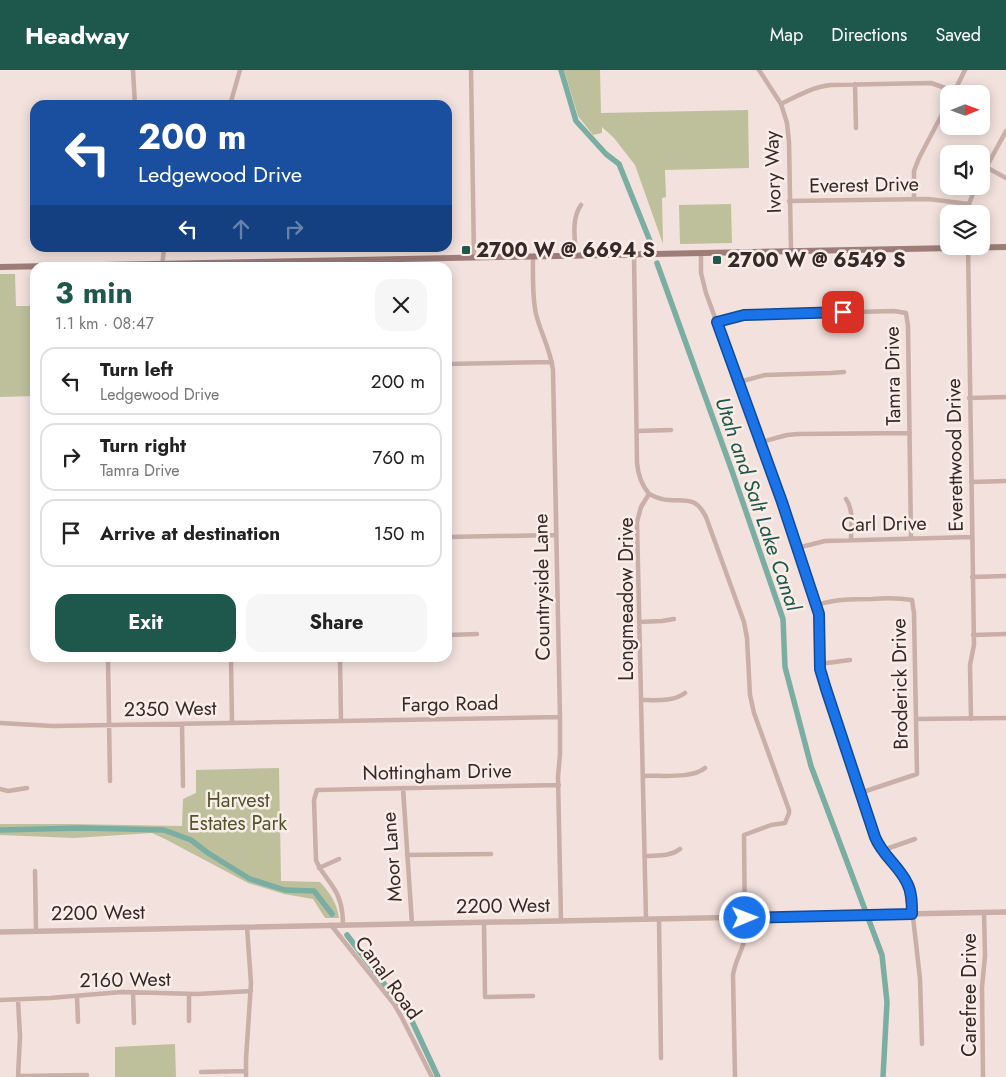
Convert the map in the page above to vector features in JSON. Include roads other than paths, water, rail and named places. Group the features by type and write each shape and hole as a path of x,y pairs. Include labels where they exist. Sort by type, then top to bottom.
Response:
{"main road":[{"path":"990,247 1006,247"},
{"path":"377,262 533,256 940,248"},
{"path":"0,267 30,267"}],"street":[{"path":"133,70 135,100"},
{"path":"231,100 240,70"},
{"path":"471,70 474,258"},
{"name":"Ivory Way","path":"759,70 781,104 786,117 788,131 790,251"},
{"path":"957,85 965,70"},
{"path":"781,104 820,86 931,83 940,85"},
{"path":"855,84 856,128"},
{"path":"914,199 914,170 940,118"},
{"path":"990,160 1006,131"},
{"path":"990,169 1006,178"},
{"path":"969,204 972,195"},
{"name":"Everest Drive","path":"789,202 914,199 969,204"},
{"path":"576,256 575,217 581,205"},
{"path":"701,253 702,280 761,442 816,605 819,623 819,664 821,674 860,793 877,843 903,876 910,890 920,979 922,1044"},
{"name":"Longmeadow Drive","path":"634,254 638,472 644,488 649,494 641,507 637,522 646,920"},
{"name":"Everettwood Drive","path":"968,255 974,645 970,661 971,718"},
{"name":"Countryside Lane","path":"533,256 534,302 539,324 549,348 552,362 560,717 558,785 561,921"},
{"name":"Tamra Drive","path":"717,322 744,315 906,313 908,326 911,539"},
{"path":"452,364 552,362"},
{"path":"739,382 765,375 844,372"},
{"path":"969,398 1006,397"},
{"path":"637,431 671,430"},
{"path":"761,442 798,434 910,433"},
{"path":"971,482 1006,481"},
{"path":"649,494 664,499 695,502 706,517 744,622 747,638 749,684 754,713 789,814 785,822 744,835 745,938 733,975 735,1077"},
{"path":"846,499 851,513 851,540"},
{"path":"452,537 555,535"},
{"name":"Carl Drive","path":"797,548 819,542 851,540 972,538"},
{"path":"972,577 1006,576"},
{"name":"Broderick Drive","path":"816,605 842,599 900,598 912,600 914,613 917,774 860,793"},
{"path":"639,622 662,621 674,618"},
{"path":"452,635 476,634"},
{"path":"973,635 1006,634"},
{"path":"819,664 850,660"},
{"path":"108,662 110,781"},
{"path":"231,662 232,723"},
{"path":"340,662 341,721"},
{"path":"641,700 673,699 685,693"},
{"name":"Fargo Road","path":"341,721 560,717"},
{"path":"916,719 1006,718"},
{"name":"2350 West","path":"0,723 53,726 341,721"},
{"path":"182,724 183,786"},
{"path":"644,776 692,775 705,768"},
{"name":"Nottingham Drive","path":"319,868 316,860 315,846 314,800 317,790 558,785"},
{"path":"0,789 8,791 27,788"},
{"name":"Moor Lane","path":"403,788 412,924"},
{"path":"884,852 889,848 915,839"},
{"path":"645,856 669,855 680,849"},
{"path":"407,855 491,854"},
{"path":"339,859 319,868 337,894 342,908 343,925"},
{"path":"35,871 36,931"},
{"name":"2200 West","path":"0,932 1006,912"},
{"name":"Carefree Drive","path":"983,1077 982,987 985,950 984,913"},
{"path":"659,919 661,1058"},
{"path":"484,922 485,997 533,996"},
{"name":"Canal Road","path":"331,925 394,1004 432,1077"},
{"path":"201,1072 246,1074 251,991 247,927"},
{"name":"2160 West","path":"0,1000 133,992 189,994 251,991"},
{"path":"133,992 134,1023"},
{"path":"189,994 189,1022"},
{"path":"77,996 78,1022"},
{"path":"18,1000 20,1036 18,1077 87,1075"}],"waterway":[{"name":"Utah and Salt Lake Canal","path":"561,70 576,121 606,154 619,164 652,246"},
{"name":"Utah and Salt Lake Canal","path":"657,263 783,619 785,667 811,766 882,955 887,1002 883,1077"},
{"path":"0,830 82,828 164,830 191,840 250,879 285,890 314,891 332,914"},
{"path":"347,935 411,1019 438,1077"}],"place":[{"name":"2700 W @ 6694 S","path":"466,250"},
{"name":"2700 W @ 6549 S","path":"717,260"}],"park label":[{"name":"Harvest Estates Park","path":"238,812"}]}
